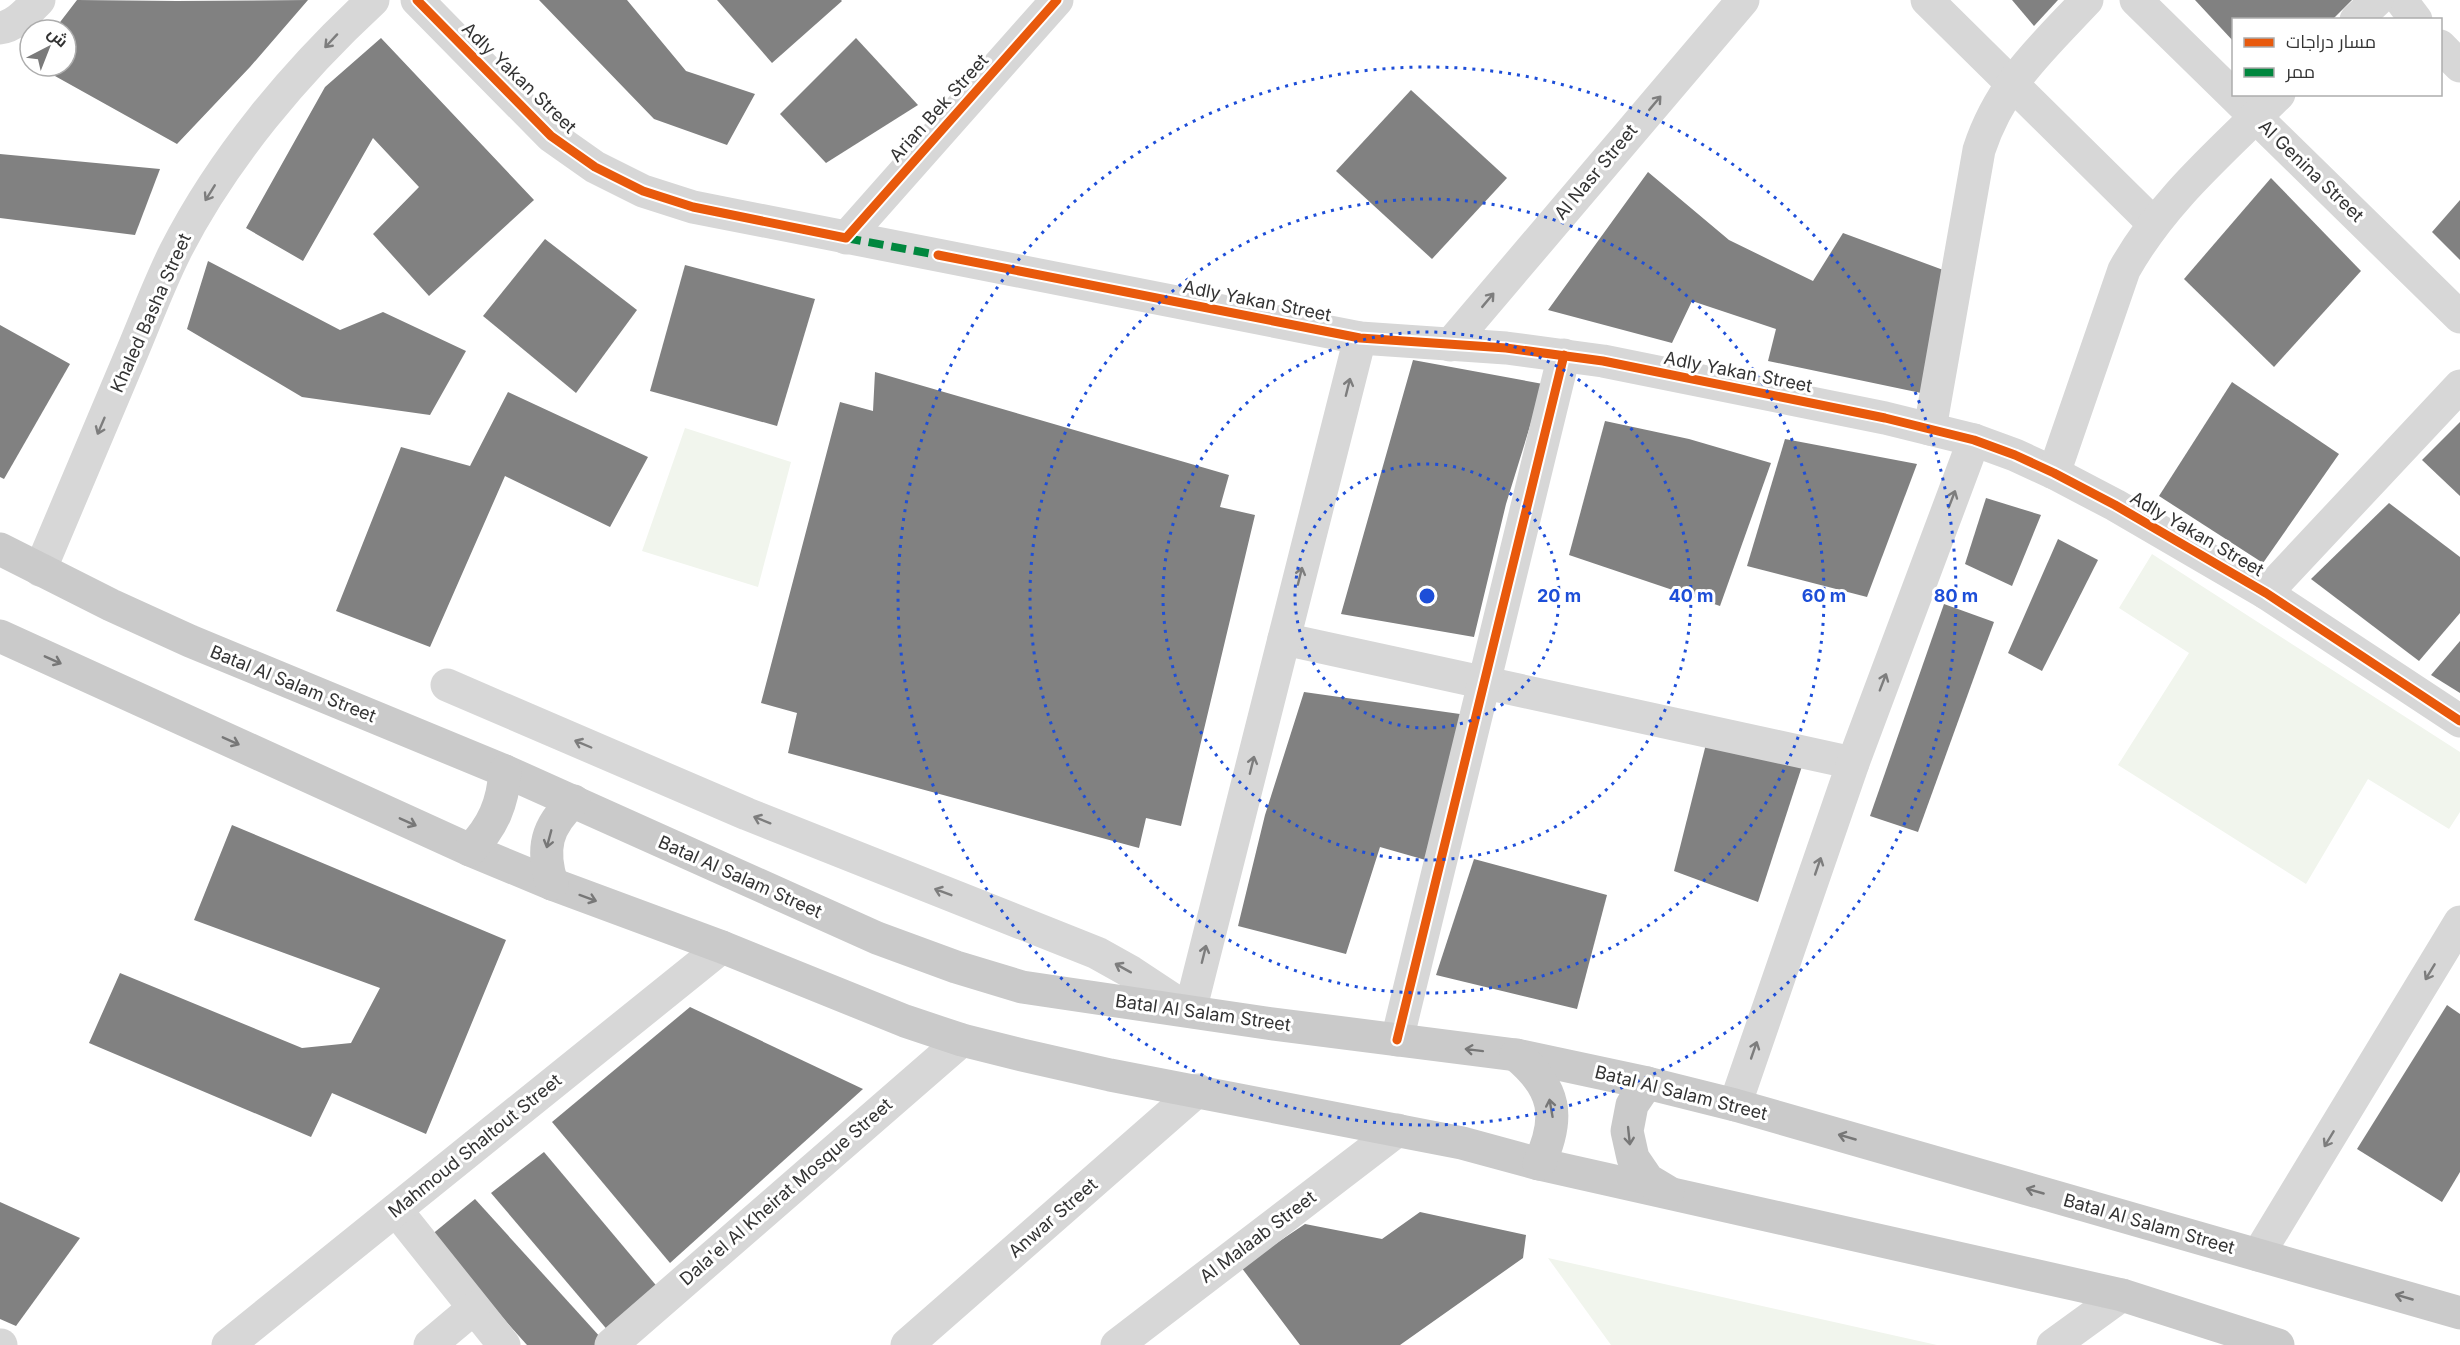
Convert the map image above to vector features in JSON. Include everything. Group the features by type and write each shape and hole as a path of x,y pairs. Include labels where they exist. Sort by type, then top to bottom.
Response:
{"main road":[{"name":"Batal Al Salam Street","path":"0,549 190,641 505,771 867,933 956,967 1022,987 1516,1055 1647,1083 1736,1105 2460,1313"},
{"path":"0,636 470,850 552,884 722,947 905,1021 962,1040 1110,1075 1198,1090 1462,1143 1539,1164 2122,1295 2278,1345"},
{"path":"470,850 493,822 504,789 505,771"},
{"path":"552,884 546,867 548,839 560,814 574,801"},
{"path":"1516,1055 1535,1071 1548,1092 1553,1117 1550,1142 1539,1164"},
{"path":"1647,1083 1632,1105 1627,1131 1633,1158 1648,1180 1671,1194"}],"street":[{"path":"0,28 7,27 21,18 39,0"},
{"name":"Khaled Basha Street","path":"40,570 175,252 211,191 252,133 296,78 344,26 373,0"},
{"name":"Adly Yakan Street","path":"417,0 552,136 595,167 643,191 693,207 1360,338 1506,348 1603,361 1930,429 1974,441 2015,455 2055,473 2266,593 2460,721"},
{"name":"Arian Bek Street","path":"846,238 1057,0"},
{"name":"Al Nasr Street","path":"1450,345 1743,0"},
{"path":"1927,0 2153,223"},
{"path":"1930,429 1979,150 1987,126 2010,84 2087,0"},
{"name":"Al Genina Street","path":"2136,0 2232,94"},
{"path":"2358,18 2377,0"},
{"path":"2401,0 2414,18"},
{"path":"2442,48 2460,66"},
{"name":"Al Genina Street","path":"2234,96 2460,317"},
{"path":"2055,473 2124,270 2153,223 2172,201 2277,96"},
{"path":"447,685 865,862 1096,953 1131,972 1190,1011 1360,338"},
{"path":"1397,1040 1564,355"},
{"path":"2266,593 2460,386"},
{"path":"1736,1105 1852,763 1974,441"},
{"path":"1284,639 1852,763"},
{"path":"2258,1256 2460,922"},
{"name":"Mahmoud Shaltout Street","path":"228,1345 722,947"},
{"name":"Dala'el Al Kheirat Mosque Street","path":"611,1345 962,1040"},
{"name":"Anwar Street","path":"908,1345 1198,1090"},
{"name":"Al Malaab Street","path":"1117,1345 1398,1130"},
{"path":"396,1210 504,1345"},
{"path":"2053,1345 2122,1295"},
{"path":"430,1345 474,1308"}],"shaded area":[{"path":"685,428 791,462 758,587 642,551"},
{"path":"2152,554 2460,752 2460,812 2449,829 2368,779 2306,884 2118,765 2189,653 2119,608"},
{"path":"1548,1258 1937,1345 1611,1345"}],"building":[{"path":"77,0 308,0 250,67 177,144 59,78 78,78 78,18 63,18"},
{"path":"539,0 627,0 686,71 755,94 727,145 654,119"},
{"path":"717,0 841,0 842,1 772,63"},
{"path":"2012,0 2058,0 2034,26"},
{"path":"2195,0 2352,0 2334,18 2232,18 2232,40"},
{"path":"381,38 534,200 429,296 373,234 419,187 373,138 303,261 246,228 325,87"},
{"path":"856,38 918,105 826,163 780,114"},
{"path":"1411,90 1507,178 1432,259 1336,171"},
{"path":"0,154 160,169 135,235 0,218"},
{"path":"1648,172 1729,240 1813,281 1843,233 1946,271 1921,393 1768,361 1776,329 1692,301 1672,343 1548,310"},
{"path":"2271,178 2361,271 2274,367 2184,279"},
{"path":"2460,200 2460,260 2432,232"},
{"path":"545,239 637,310 576,393 483,316"},
{"path":"208,261 340,330 383,312 466,351 430,415 302,397 187,329"},
{"path":"685,265 815,299 777,426 650,391"},
{"path":"0,325 70,364 4,479 0,477"},
{"path":"1413,360 1543,384 1506,504 1474,637 1341,614"},
{"path":"875,372 1229,475 1220,507 1255,515 1181,826 1146,818 1139,848 788,753 797,713 761,703 840,402 873,411"},
{"path":"2232,382 2339,454 2263,563 2159,496"},
{"path":"508,392 648,457 610,527 505,476 430,647 336,611 401,447 470,466"},
{"path":"1605,421 1689,439 1771,463 1720,606 1569,555"},
{"path":"2460,422 2460,496 2422,460"},
{"path":"1785,439 1917,464 1867,597 1747,566"},
{"path":"1986,498 2041,515 2012,586 1965,564"},
{"path":"2389,503 2460,557 2460,613 2419,661 2311,579"},
{"path":"2058,539 2098,560 2042,671 2008,653"},
{"path":"1944,604 1994,622 1918,832 1870,816"},
{"path":"2460,641 2460,693 2431,675"},
{"path":"1304,692 1467,715 1429,861 1380,847 1346,954 1238,926 1265,815"},
{"path":"1706,744 1804,760 1758,902 1674,871"},
{"path":"232,825 506,940 426,1134 332,1093 311,1137 89,1043 120,973 302,1048 351,1043 380,988 194,920"},
{"path":"1474,859 1607,895 1577,1009 1436,975"},
{"path":"2447,1005 2460,1014 2460,1172 2442,1202 2357,1149"},
{"path":"690,1007 863,1089 670,1263 552,1122"},
{"path":"544,1152 660,1290 610,1333 491,1193"},
{"path":"475,1199 602,1339 595,1345 527,1345 430,1236"},
{"path":"0,1202 80,1238 16,1326 0,1319"},
{"path":"1420,1212 1526,1235 1523,1258 1400,1345 1300,1345 1241,1267 1305,1224 1382,1239"}],"marked path":[{"path":"846,238 938,255"}],"cycle path":[{"path":"417,0 551,136 595,167 643,191 693,207 846,238 1057,0"},
{"path":"938,255 1360,338 1506,348 1603,361 1885,418 1974,440 2015,455 2115,505 2266,593 2460,721"},
{"path":"1397,1040 1564,355"}]}
